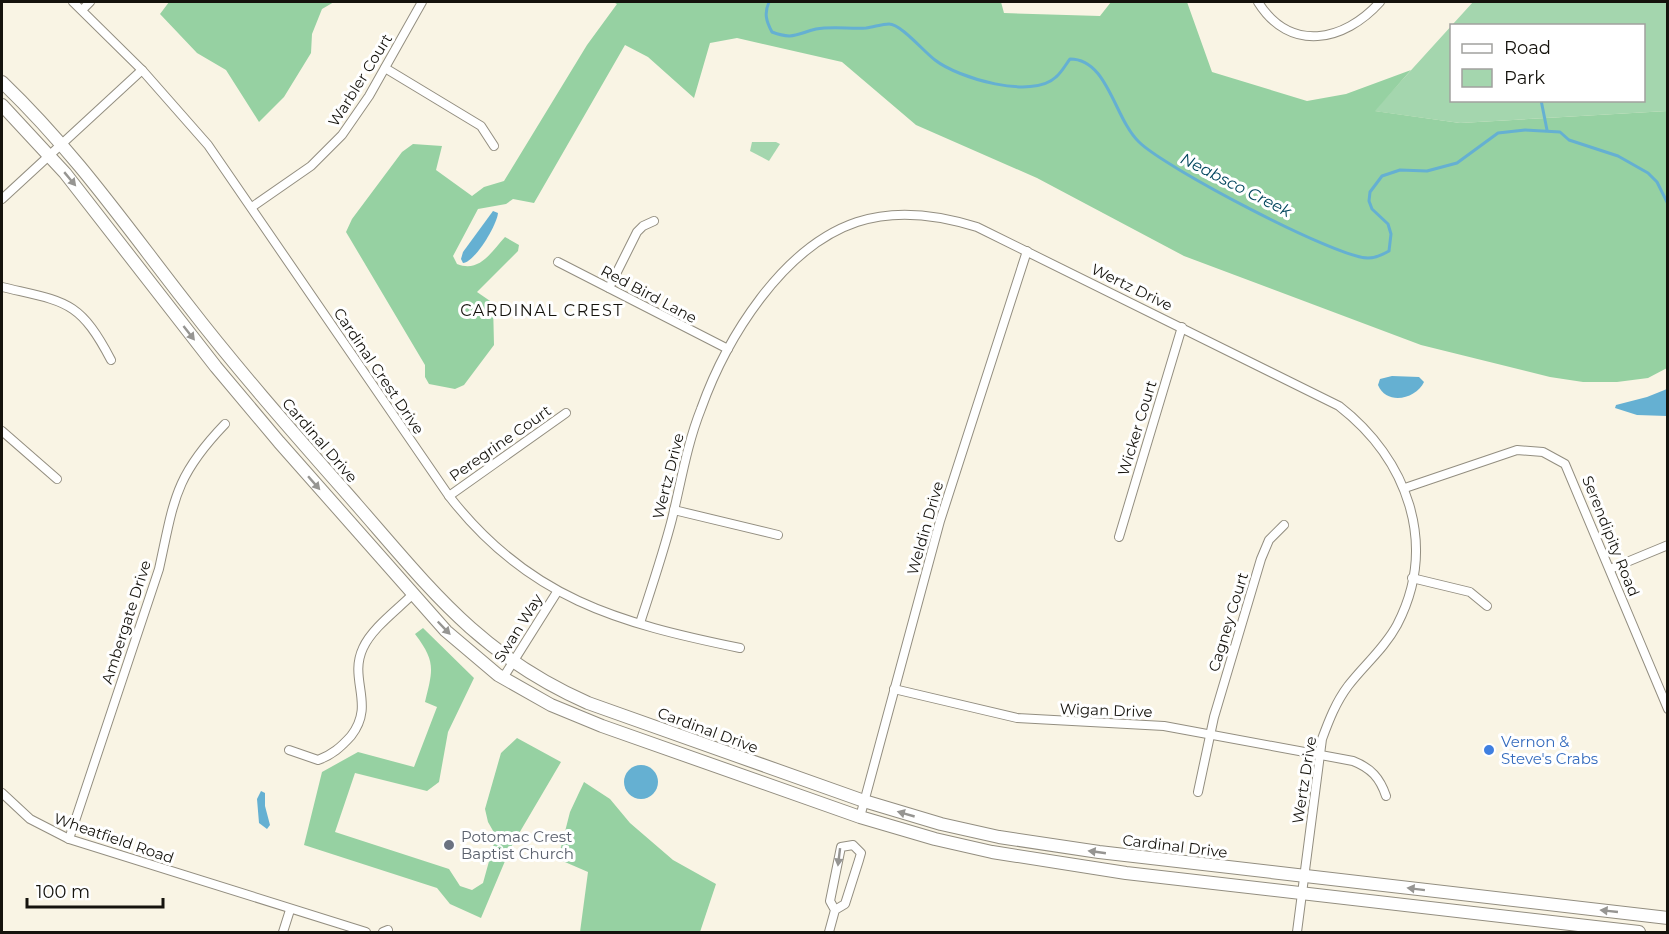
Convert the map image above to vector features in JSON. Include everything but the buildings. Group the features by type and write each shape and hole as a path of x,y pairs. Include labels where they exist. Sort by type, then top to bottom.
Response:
{"main road":[{"name":"Cardinal Drive","path":"2,82 61,143 113,205 194,313 293,433 438,599 476,636 513,663 557,689 588,703 864,801 941,824 1031,843 1668,918"},
{"name":"Cardinal Drive","path":"2,105 48,154 106,223 216,367 446,631 503,678 581,718 860,817 935,839 1048,862 1572,929 1639,933"}],"street":[{"name":"Cardinal Crest Drive","path":"73,2 142,70 208,145 448,495 504,555 557,592 640,623 740,648"},
{"path":"82,10 90,2"},
{"name":"Warbler Court","path":"252,207 311,166 329,150 357,116 422,2"},
{"path":"1258,2 1266,14 1282,28 1315,37 1346,29 1369,14 1380,2"},
{"path":"385,68 481,126 494,146"},
{"path":"2,199 48,154 142,70"},
{"name":"Wertz Drive","path":"640,623 674,510 700,410 728,349 762,296 792,263 820,242 856,222 900,215 942,217 977,227 1339,406 1380,444 1405,488 1414,537 1412,578 1396,626 1337,703 1318,754 1297,933"},
{"path":"609,288 637,232 654,221"},
{"name":"Weldin Drive","path":"860,817 940,521 1027,251"},
{"name":"Red Bird Lane","path":"558,262 728,349"},
{"path":"2,287 53,299 71,307 92,326 111,360"},
{"name":"Wicker Court","path":"1119,537 1182,327"},
{"name":"Peregrine Court","path":"448,495 566,413"},
{"name":"Ambergate Drive","path":"69,839 159,568 167,524 178,488 201,449 225,424"},
{"path":"2,431 57,479"},
{"name":"Serendipity Road","path":"1405,488 1518,450 1543,452 1565,464 1572,476 1668,709"},
{"path":"674,510 778,535"},
{"name":"Cagney Court","path":"1198,792 1209,734 1262,559 1273,534 1284,525"},
{"path":"1610,569 1668,545"},
{"path":"1412,578 1470,592 1487,606"},
{"name":"Swan Way","path":"503,678 557,592"},
{"path":"289,750 318,760 342,747 360,724 363,701 358,669 363,647 412,594"},
{"name":"Wigan Drive","path":"894,689 1017,718 1164,726 1318,754 1362,764 1378,777 1386,796"},
{"name":"Wheatfield Road","path":"2,794 30,819 69,839 366,933"},
{"path":"829,933 835,910 830,901 839,863 838,854 840,847 853,845 861,853 845,904 835,910"},
{"path":"283,933 290,910"}],"green space":[{"path":"169,2 334,2 322,9 312,34 311,53 284,97 259,122 226,70 197,53 160,14"},
{"path":"613,2 1001,2 1004,13 1100,16 1111,2 1187,2 1212,72 1307,101 1346,94 1411,70 1375,111 1460,123 1667,111 1667,368 1648,378 1617,382 1583,382 1550,377 1421,345 1184,256 1037,178 916,125 842,62 737,38 710,43 694,98 648,57 625,45 534,203 513,199 506,204 478,209 453,256 457,264 472,266 479,263 490,255 505,237 519,245 518,251 477,292 493,303 494,345 464,385 455,389 429,384 425,377 425,365 346,232 352,219 402,152 413,144 442,146 436,170 472,196 484,187 504,181 587,45 617,4"},
{"path":"1473,2 1667,2 1667,111 1460,123 1374,111 1450,27 1450,102 1645,102 1645,24 1453,24"},
{"path":"752,142 780,144 769,161 750,151"},
{"path":"423,628 474,678 448,732 439,782 427,791 355,773 335,832 449,869 460,886 472,890 483,883 496,836 488,822 485,809 501,753 517,738 561,762 511,847 481,918 450,904 437,888 304,845 322,772 358,752 414,767 437,707 425,702 431,673 430,659 415,634"},
{"path":"584,782 610,799 630,823 673,860 716,884 700,932 580,932 588,872 558,859 570,812"}],"water":[{"path":"493,211 498,213 490,234 479,250 463,263 461,259 463,252"},
{"path":"1392,376 1419,377 1424,382 1415,393 1394,398 1382,392 1378,385 1380,379"},
{"path":"1667,389 1667,416 1637,415 1615,408 1616,405"},
{"path":"641,765 653,770 658,782 653,794 641,799 629,794 624,782 629,770"},
{"path":"261,791 265,793 265,806 270,825 267,829 259,823 257,799"}],"waterway":[{"name":"Neabsco Creek","path":"769,2 766,17 772,32 790,36 822,28 866,28 884,24 894,25 946,67 995,84 1030,87 1045,84 1056,77 1070,59 1083,62 1102,79 1130,132 1155,154 1214,190 1288,228 1350,254 1371,258 1389,251 1391,234 1388,224 1372,209 1369,201 1370,192 1382,176 1400,170 1427,171 1457,163 1498,133 1525,130 1560,132 1569,140 1618,156 1648,173 1657,182 1668,204"},
{"path":"1541,102 1547,130"}],"place":[{"name":"Vernon & Steve's Crabs","path":"1489,750"},
{"name":"Potomac Crest Baptist Church","path":"449,845"}],"district":[{"name":"CARDINAL CREST","path":"542,310"}]}
